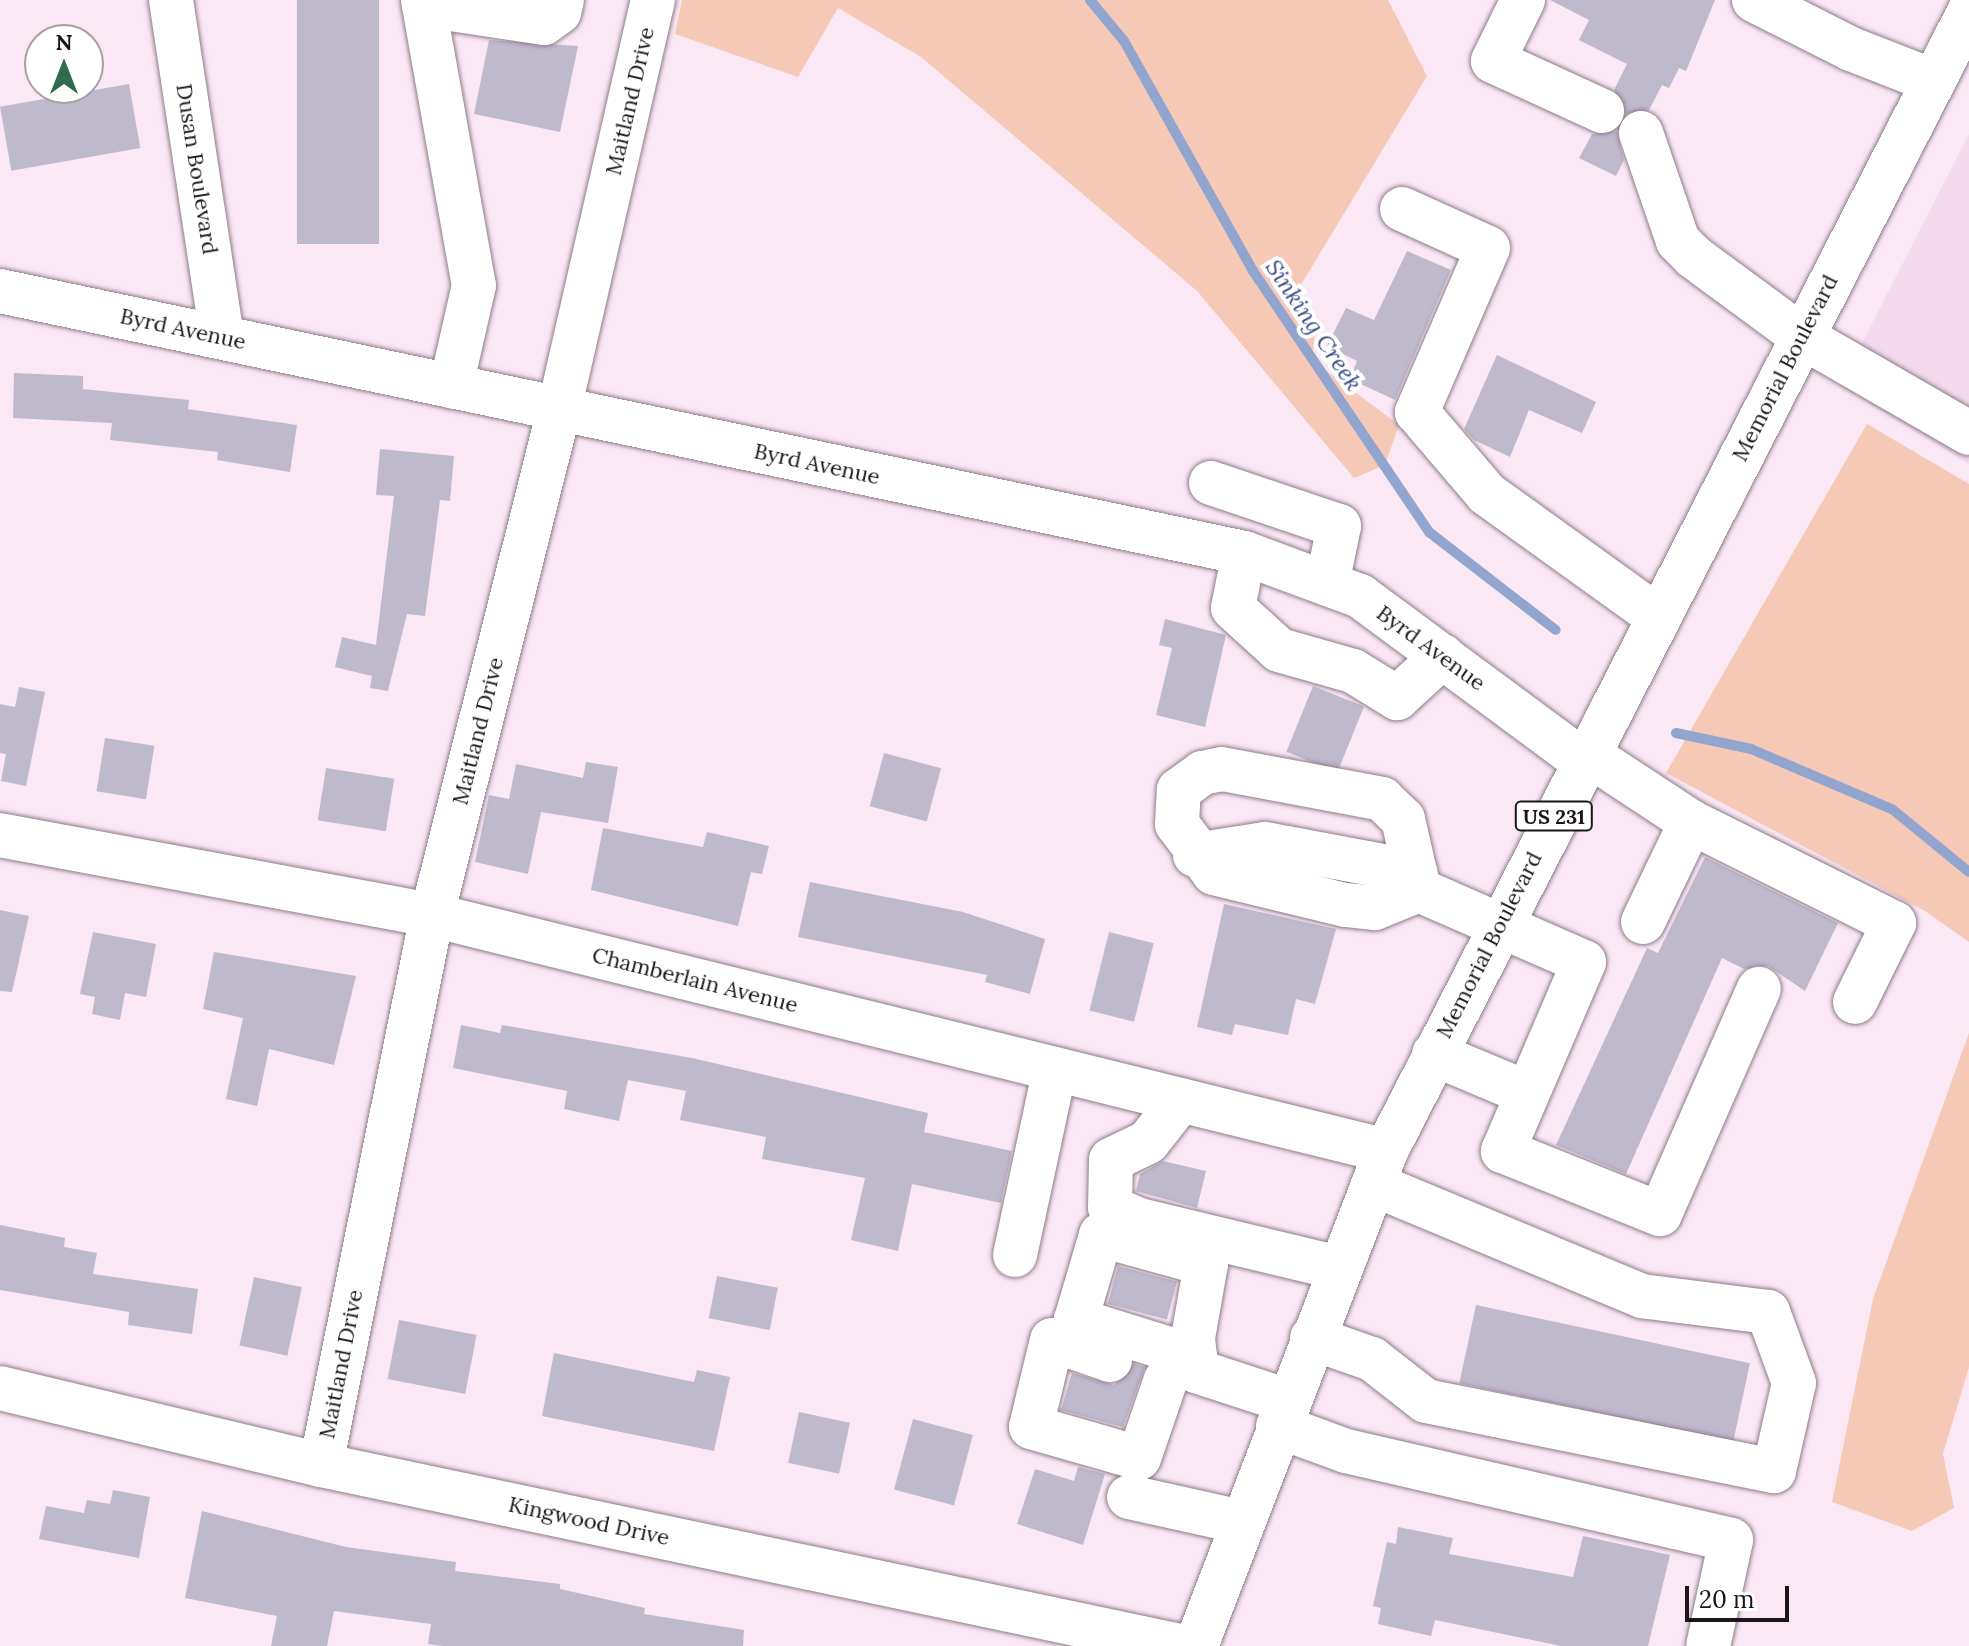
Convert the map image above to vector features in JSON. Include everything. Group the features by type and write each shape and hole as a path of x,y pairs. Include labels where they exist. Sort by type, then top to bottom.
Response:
{"street":[{"name":"Dusan Boulevard","path":"171,0 222,337"},
{"path":"451,386 474,285 424,3 544,23 559,12 562,0"},
{"name":"Maitland Drive","path":"321,1465 432,915 559,410 653,0"},
{"path":"1523,0 1493,61 1602,111"},
{"path":"1754,0 1851,49 1933,81"},
{"name":"Memorial Boulevard","path":"1196,1646 1379,1167 1584,756 1969,12"},
{"path":"1641,133 1678,241 1801,336 1969,433"},
{"path":"1402,209 1488,248 1417,412 1487,494 1657,616"},
{"name":"Byrd Avenue","path":"0,291 1244,553 1360,596 1584,756 1691,822 1894,923 1855,1002"},
{"path":"1211,483 1339,526 1327,584"},
{"path":"1244,553 1233,608 1279,650 1353,671 1397,698 1443,656"},
{"path":"1417,881 1375,908 1345,905 1229,880 1195,855 1177,824 1179,790 1202,773 1222,769 1382,799 1403,819 1417,881 1497,929 1584,962 1503,1151 1660,1214 1759,989"},
{"path":"1643,922 1691,822"},
{"name":"Chamberlain Avenue","path":"0,835 432,915 1181,1100 1379,1167 1642,1296 1768,1312 1794,1383 1774,1471 1426,1401 1372,1359 1312,1338"},
{"path":"1434,1054 1527,1093"},
{"path":"1015,1255 1055,1069"},
{"path":"1181,1100 1148,1142 1111,1160 1110,1207 1139,1220 1339,1268"},
{"path":"1186,1369 1283,1413 1346,1451 1731,1540 1708,1646"},
{"name":"Kingwood Drive","path":"0,1388 321,1465 1180,1646"},
{"path":"1129,1497 1242,1522"}],"shaded area":[{"path":"682,0 1388,0 1427,76 1296,293 1315,333 1312,360 1399,425 1385,465 1354,478 1197,291 921,57 838,8 798,77 675,34"},
{"path":"1969,134 1969,464 1840,386"},
{"path":"1867,424 1969,484 1969,942 1925,911 1666,773"},
{"path":"1969,1033 1969,1367 1943,1454 1954,1508 1912,1531 1832,1502 1873,1299"}],"building":[{"path":"297,0 379,0 379,244 297,244"},
{"path":"1550,0 1715,0 1686,71 1679,68 1669,88 1662,85 1649,110 1626,114 1614,90 1627,64 1579,40 1589,20"},
{"path":"489,40 578,46 560,132 474,114"},
{"path":"129,84 140,148 11,171 0,107 24,103 104,104 104,88"},
{"path":"1617,131 1624,160 1616,176 1579,158 1592,134"},
{"path":"1407,251 1451,270 1395,400 1350,379 1357,361 1327,346 1346,308 1374,320"},
{"path":"1497,355 1596,402 1582,433 1529,410 1510,457 1474,440 1464,429"},
{"path":"14,373 83,376 83,389 189,400 188,409 297,425 290,472 217,460 218,452 110,440 112,423 13,418"},
{"path":"380,449 454,456 450,501 440,500 425,616 407,614 388,691 370,688 372,676 335,667 342,637 376,645 394,496 376,495"},
{"path":"1165,619 1226,635 1205,727 1156,715 1172,648 1159,645"},
{"path":"1313,686 1364,707 1337,772 1286,752"},
{"path":"19,687 45,692 26,786 1,781 6,754 0,753 0,704 15,707"},
{"path":"105,738 154,746 146,799 97,791"},
{"path":"884,753 941,768 927,821 870,806"},
{"path":"586,762 618,767 608,823 541,812 528,874 475,862 489,795 509,799 516,764 583,778"},
{"path":"326,768 394,779 386,831 318,820"},
{"path":"603,828 703,847 707,832 769,846 762,874 751,872 738,926 591,890"},
{"path":"1705,857 1838,923 1805,991 1768,966 1744,969 1722,958 1626,1174 1556,1145 1647,948 1658,953"},
{"path":"810,882 963,912 1045,939 1030,994 985,982 987,975 798,937"},
{"path":"1224,904 1336,929 1315,1004 1296,999 1288,1035 1235,1024 1232,1035 1197,1027"},
{"path":"0,910 29,916 12,992 0,991"},
{"path":"93,932 156,944 146,997 125,993 120,1020 92,1014 95,997 80,994"},
{"path":"1109,932 1154,943 1134,1022 1089,1011"},
{"path":"214,952 356,976 334,1065 269,1049 257,1106 226,1099 243,1018 203,1009"},
{"path":"461,1025 500,1033 502,1025 692,1058 928,1113 924,1132 1012,1151 1001,1203 912,1184 898,1251 851,1240 865,1178 762,1159 766,1137 680,1120 686,1091 628,1080 619,1121 564,1109 567,1091 453,1068"},
{"path":"1163,1161 1206,1171 1197,1208 1136,1191 1140,1174"},
{"path":"0,1225 65,1238 64,1247 97,1253 93,1274 198,1289 192,1334 128,1325 129,1312 0,1290"},
{"path":"1118,1266 1177,1282 1167,1319 1108,1304"},
{"path":"717,1276 778,1288 770,1330 709,1318"},
{"path":"254,1277 302,1287 287,1356 239,1345"},
{"path":"1476,1305 1750,1363 1733,1441 1459,1383"},
{"path":"399,1320 477,1335 465,1394 388,1379"},
{"path":"554,1353 694,1382 697,1370 730,1377 714,1451 542,1416"},
{"path":"1134,1364 1145,1367 1123,1427 1061,1410 1072,1373 1114,1385"},
{"path":"799,1412 850,1423 839,1474 788,1463"},
{"path":"913,1419 973,1435 954,1506 894,1490"},
{"path":"1078,1467 1105,1474 1083,1545 1017,1524 1035,1469 1074,1481"},
{"path":"113,1490 150,1497 139,1558 39,1539 46,1506 84,1513 87,1500 110,1504"},
{"path":"202,1511 346,1547 456,1562 455,1571 560,1584 560,1589 645,1608 644,1614 744,1630 743,1646 442,1646 428,1644 431,1624 334,1611 327,1646 271,1646 277,1616 185,1598"},
{"path":"1398,1527 1453,1538 1449,1554 1573,1577 1583,1536 1670,1555 1648,1646 1561,1646 1435,1620 1431,1636 1378,1624 1381,1608 1373,1606 1387,1542 1396,1544"}],"waterway":[{"name":"Sinking Creek","path":"1090,0 1124,41 1253,271 1429,532 1556,630"},
{"path":"1676,733 1751,749 1892,809 1969,872"}]}
